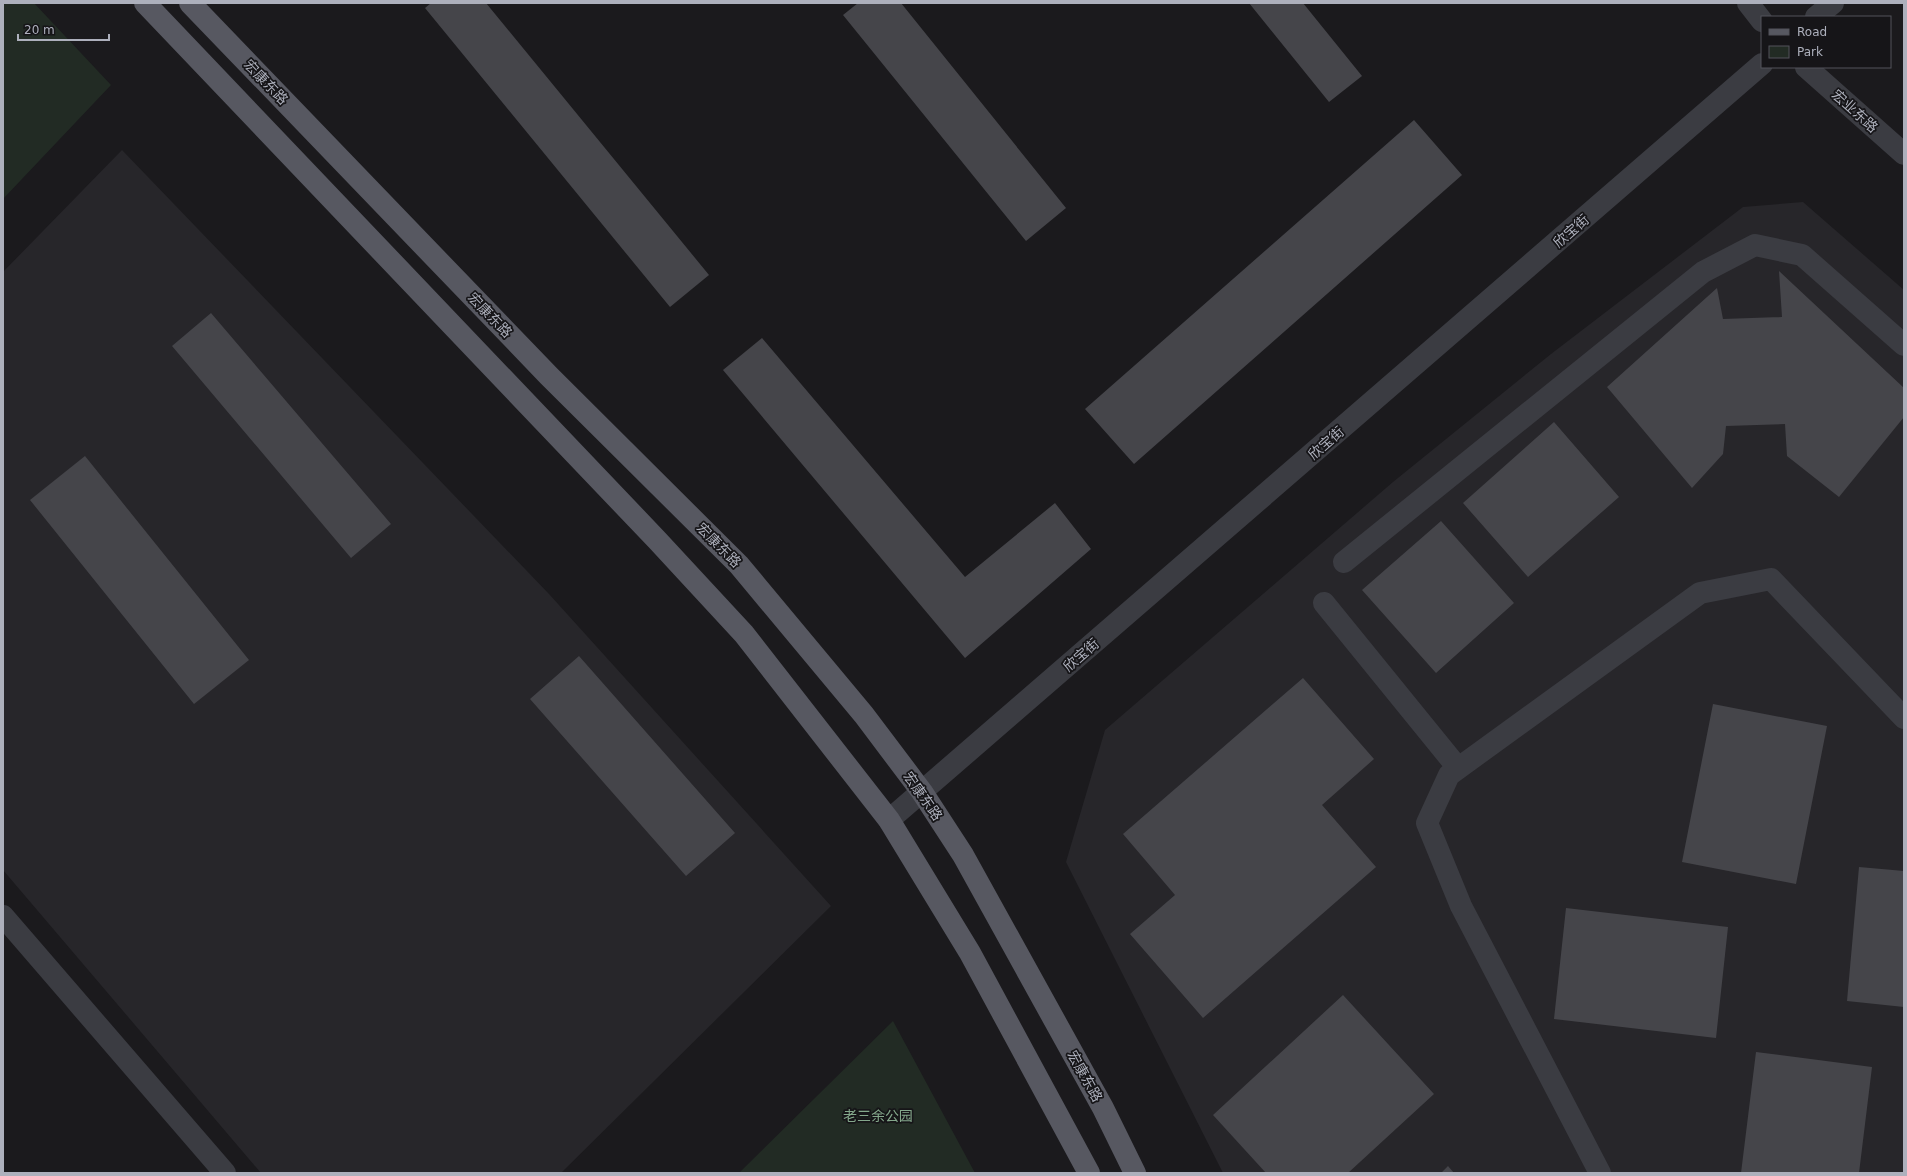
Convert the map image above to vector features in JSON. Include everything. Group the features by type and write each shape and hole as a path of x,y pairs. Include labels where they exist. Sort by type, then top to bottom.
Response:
{"main road":[{"path":"145,3 641,522 744,634 889,820 970,953 1089,1173"},
{"name":"宏康东路","path":"190,3 544,371 739,564 864,715 922,792 963,855 1103,1108 1136,1173"}],"street":[{"path":"1748,3 1761,20"},
{"path":"1817,16 1833,3"},
{"name":"欣宝街","path":"889,820 1761,65"},
{"name":"宏业东路","path":"1807,68 1904,154"},
{"path":"1344,562 1702,272 1754,245 1802,255 1904,345"},
{"path":"1600,1173 1461,906 1427,824 1449,775 1700,593 1771,579 1904,718"},
{"path":"1324,603 1458,768"},
{"path":"3,916 225,1173"}],"shaded area":[{"path":"122,150 549,594 831,906 561,1173 261,1173 3,870 3,272"},
{"path":"1803,202 1904,290 1904,1173 1223,1173 1066,862 1105,730 1393,482 1551,354 1743,207"}],"green space":[{"path":"3,3 34,3 111,85 3,199"},
{"name":"老三余公园","path":"893,1021 975,1173 739,1173"}],"building":[{"path":"431,3 486,3 709,275 670,307 425,8"},
{"path":"858,3 901,3 1066,208 1026,241 843,15"},
{"path":"1249,3 1303,3 1362,76 1329,102"},
{"path":"1414,120 1462,175 1134,464 1085,409"},
{"path":"1779,271 1904,388 1904,417 1839,497 1787,456 1785,424 1726,426 1723,454 1692,488 1607,387 1717,288 1723,319 1782,317"},
{"path":"211,313 391,524 351,558 172,346"},
{"path":"762,338 965,577 1055,503 1091,549 965,658 723,370"},
{"path":"1554,422 1619,497 1528,577 1463,503"},
{"path":"85,456 249,660 194,704 30,500"},
{"path":"1441,521 1514,603 1436,673 1362,590"},
{"path":"579,656 735,833 686,876 530,699"},
{"path":"1303,678 1374,759 1322,805 1376,867 1203,1018 1130,934 1175,895 1123,834"},
{"path":"1713,704 1827,726 1796,884 1682,862"},
{"path":"1859,867 1904,871 1904,1007 1847,1001"},
{"path":"1566,908 1728,927 1716,1038 1554,1019"},
{"path":"1343,995 1434,1094 1348,1173 1266,1173 1213,1115"},
{"path":"1756,1052 1872,1067 1859,1173 1741,1173"},
{"path":"1448,1166 1454,1173 1441,1173"}]}
